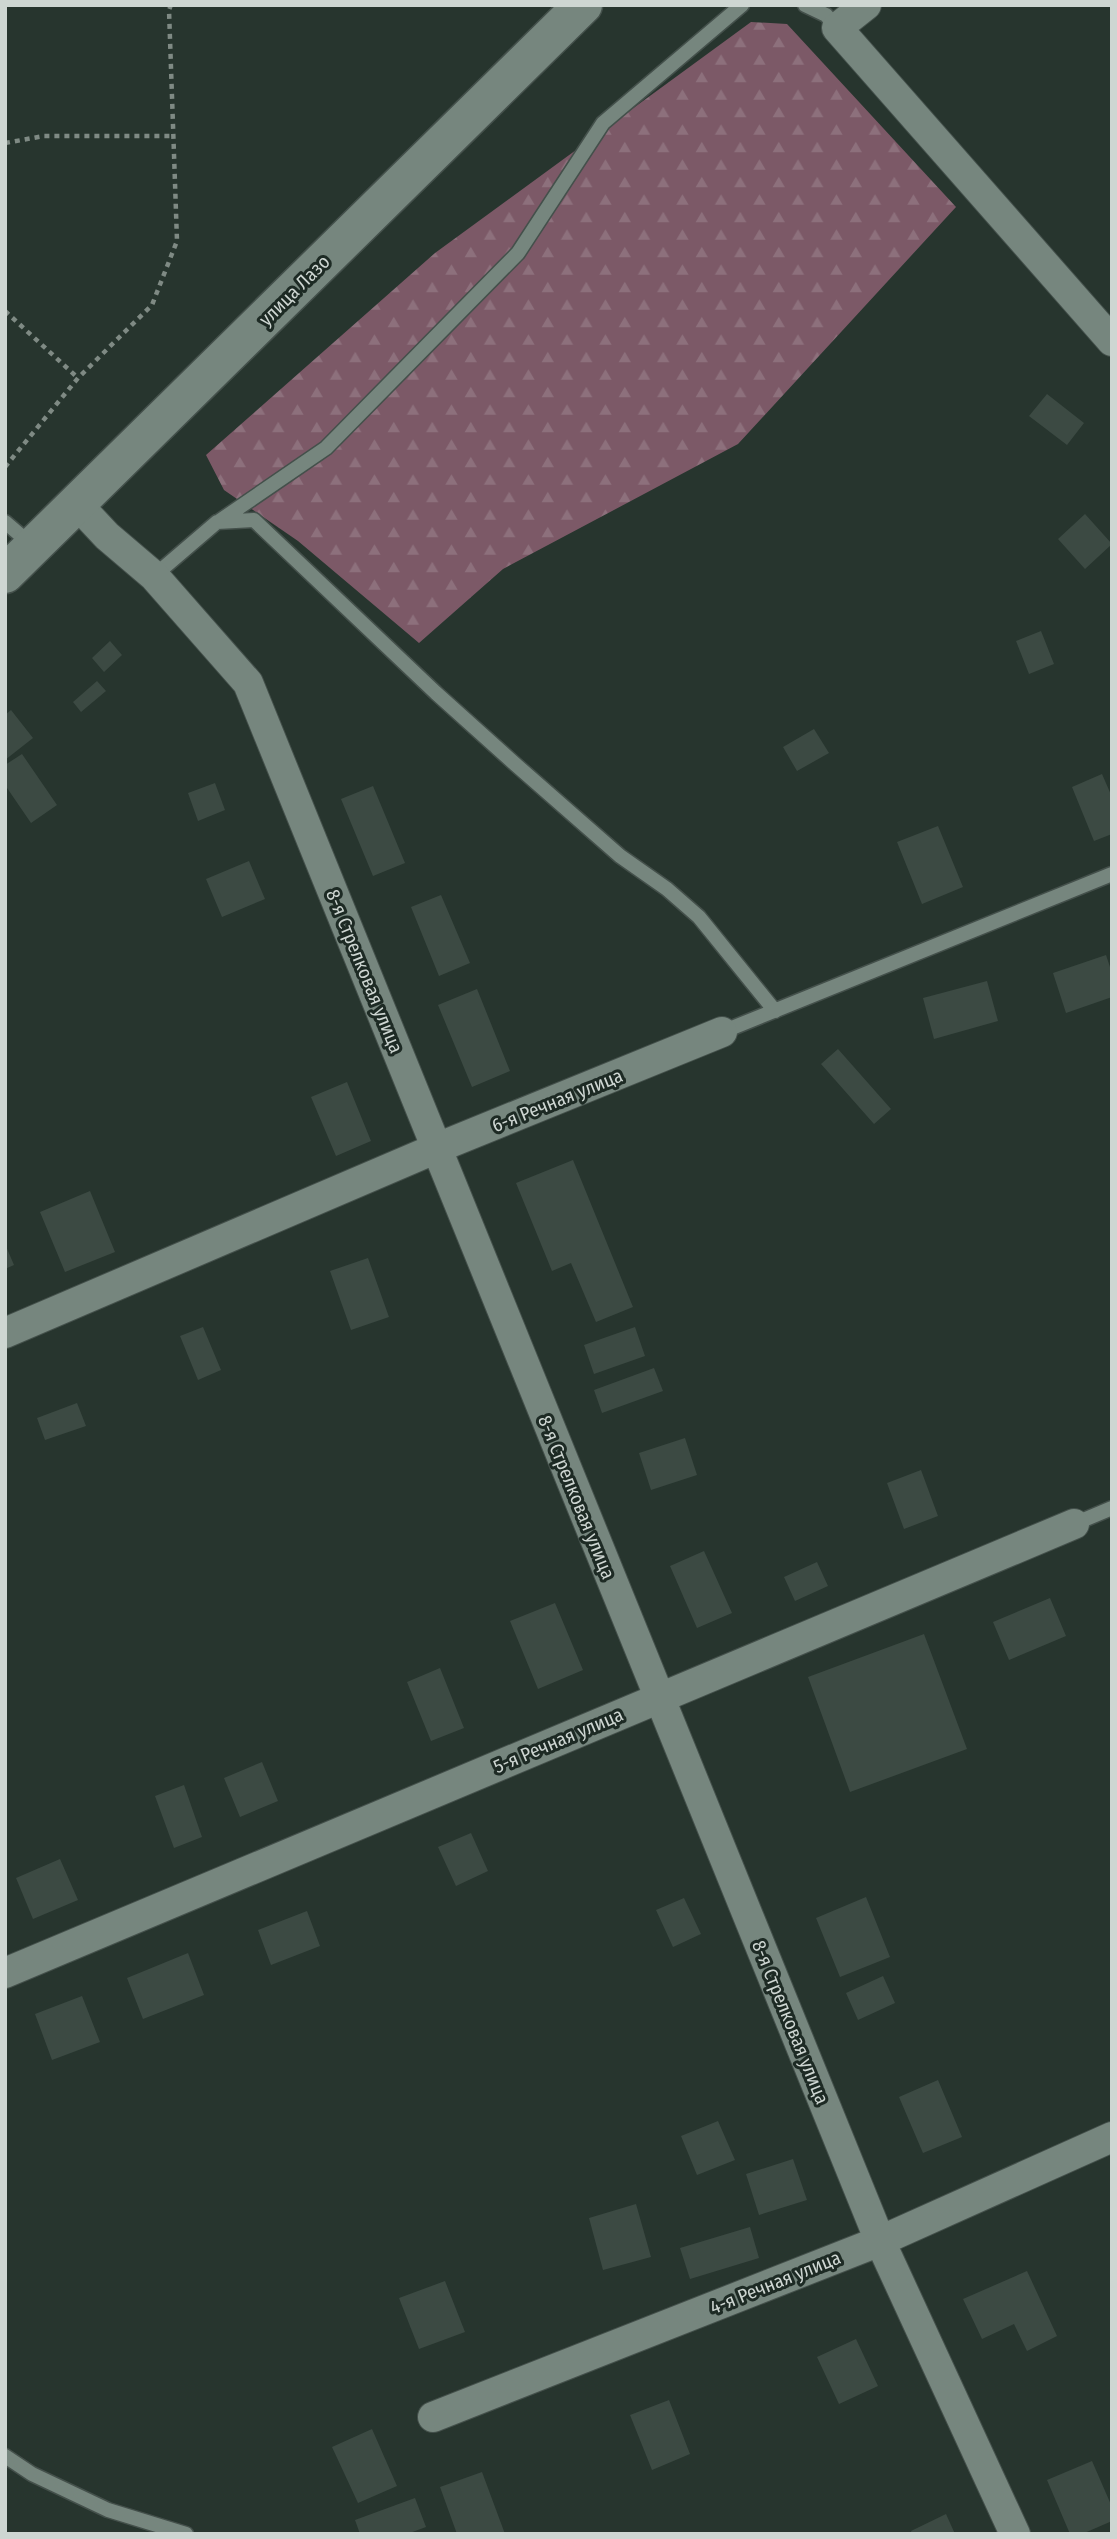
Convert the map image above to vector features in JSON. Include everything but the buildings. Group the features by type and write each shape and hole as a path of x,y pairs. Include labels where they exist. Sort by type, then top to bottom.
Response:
{"main road":[{"name":"улица Лазо","path":"5,574 583,5"}],"street":[{"path":"866,5 837,28 1112,341"},
{"name":"8-я Стрелковая улица","path":"77,504 107,536 154,576 248,684 880,2241 1015,2534"},
{"name":"6-я Речная улица","path":"5,1333 437,1149 722,1032"},
{"name":"5-я Речная улица","path":"5,1973 1074,1524"},
{"name":"4-я Речная улица","path":"433,2417 880,2241 1112,2137"}],"lane":[{"path":"154,576 217,522 326,447 518,253 603,122 742,5"},
{"path":"805,5 826,15 837,28"},
{"path":"217,522 254,520 505,755 620,856 667,889 699,917 769,1013"},
{"path":"5,522 33,547"},
{"name":"6-я Речная улица","path":"722,1032 1112,874"},
{"name":"5-я Речная улица","path":"1074,1524 1112,1508"},
{"path":"5,2456 32,2474 108,2510 186,2534"}],"path":[{"path":"5,467 78,378 152,306 177,241 169,10 171,5"},
{"path":"5,143 44,136 173,136"},
{"path":"5,312 78,378"}],"green space":[{"path":"751,22 787,24 956,207 738,444 503,569 419,643 298,541 224,490 206,455 435,253"}]}
